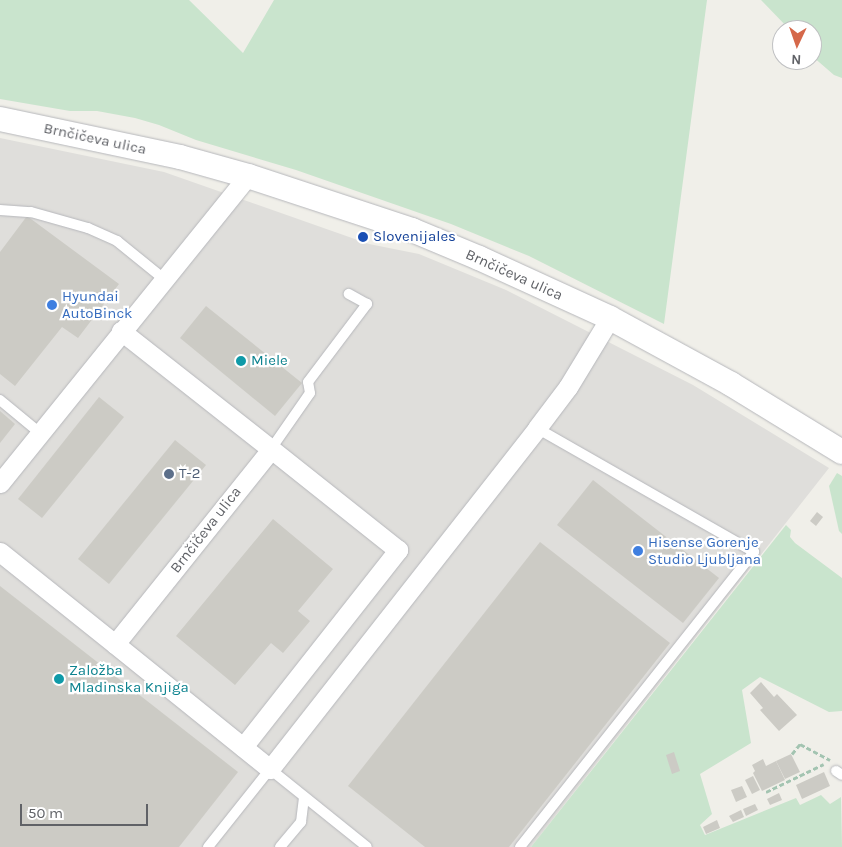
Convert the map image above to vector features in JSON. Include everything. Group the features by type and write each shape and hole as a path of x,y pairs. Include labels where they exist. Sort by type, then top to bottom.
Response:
{"street":[{"name":"Brnčičeva ulica","path":"0,119 180,157 248,176 412,230 479,258 610,318 730,384 842,452"},
{"path":"0,483 248,176"},
{"path":"0,552 270,769 568,387 610,318"},
{"path":"121,331 398,550 243,747"},
{"name":"Brnčičeva ulica","path":"115,644 271,449"}],"lane":[{"path":"0,210 32,212 88,228 117,241 164,279"},
{"path":"271,449 310,393 308,382 368,304 349,294"},
{"path":"0,400 40,433"},
{"path":"520,847 754,552 537,428"},
{"path":"208,847 270,769 367,847"},
{"path":"280,847 300,822 304,797"}],"path":[{"path":"792,754 800,744 840,766 840,773"},
{"path":"766,792 832,761"}],"shaded area":[{"path":"0,138 164,172 369,244 419,254 506,290 693,385 829,468 531,847 0,847"}],"green space":[{"path":"0,0 189,0 243,53 274,0 707,0 664,324 529,256 451,224 296,170 196,140 159,125 135,118 97,111 70,111 0,99"},
{"path":"761,0 842,0 842,78 834,75 822,65 822,20 780,20"},
{"path":"837,473 842,476 842,534 839,531 829,486"},
{"path":"786,525 791,530 790,537 795,543 842,578 842,711 829,712 760,677 742,690 751,743 700,774 712,814 700,825 705,835 796,798 800,805 821,795 830,804 841,797 842,847 531,847"}],"building":[{"name":"Hyundai AutoBinck","path":"27,216 119,284 78,338 62,327 15,386 0,374 0,252"},
{"name":"Miele","path":"206,306 302,383 275,416 180,338"},
{"path":"99,397 124,417 42,518 18,499"},
{"path":"0,411 15,424 0,443"},
{"path":"175,440 206,465 109,584 78,559"},
{"name":"Hisense Gorenje Studio Ljubljana","path":"593,480 719,578 683,623 557,525"},
{"path":"817,512 823,517 816,526 810,521"},
{"path":"273,519 333,569 298,611 310,621 283,653 271,643 235,685 176,636"},
{"path":"540,542 670,643 509,847 425,847 348,786"},
{"name":"Založba Mladinska Knjiga","path":"0,586 238,772 179,847 0,847"},
{"path":"761,682 774,697 777,694 797,715 779,731 760,710 763,708 750,693"},
{"path":"674,752 680,771 672,774 666,755"},
{"path":"791,754 800,772 785,779 776,761"},
{"path":"763,759 766,766 776,761 785,780 762,791 753,773 755,771 752,765"},
{"path":"824,772 830,786 802,799 796,785"},
{"path":"753,776 760,790 752,794 745,780"},
{"path":"742,786 747,797 736,802 731,790"},
{"path":"779,793 782,800 770,805 767,799"},
{"path":"755,804 758,810 746,816 743,809"},
{"path":"741,810 744,817 733,822 729,816"},
{"path":"717,820 720,828 706,834 703,827"}],"place":[{"name":"Slovenijales","path":"363,237"},
{"name":"Hyundai AutoBinck","path":"52,305"},
{"name":"Miele","path":"241,361"},
{"name":"T-2","path":"169,474"},
{"name":"Hisense Gorenje Studio Ljubljana","path":"638,551"},
{"name":"Založba Mladinska Knjiga","path":"59,679"}]}
